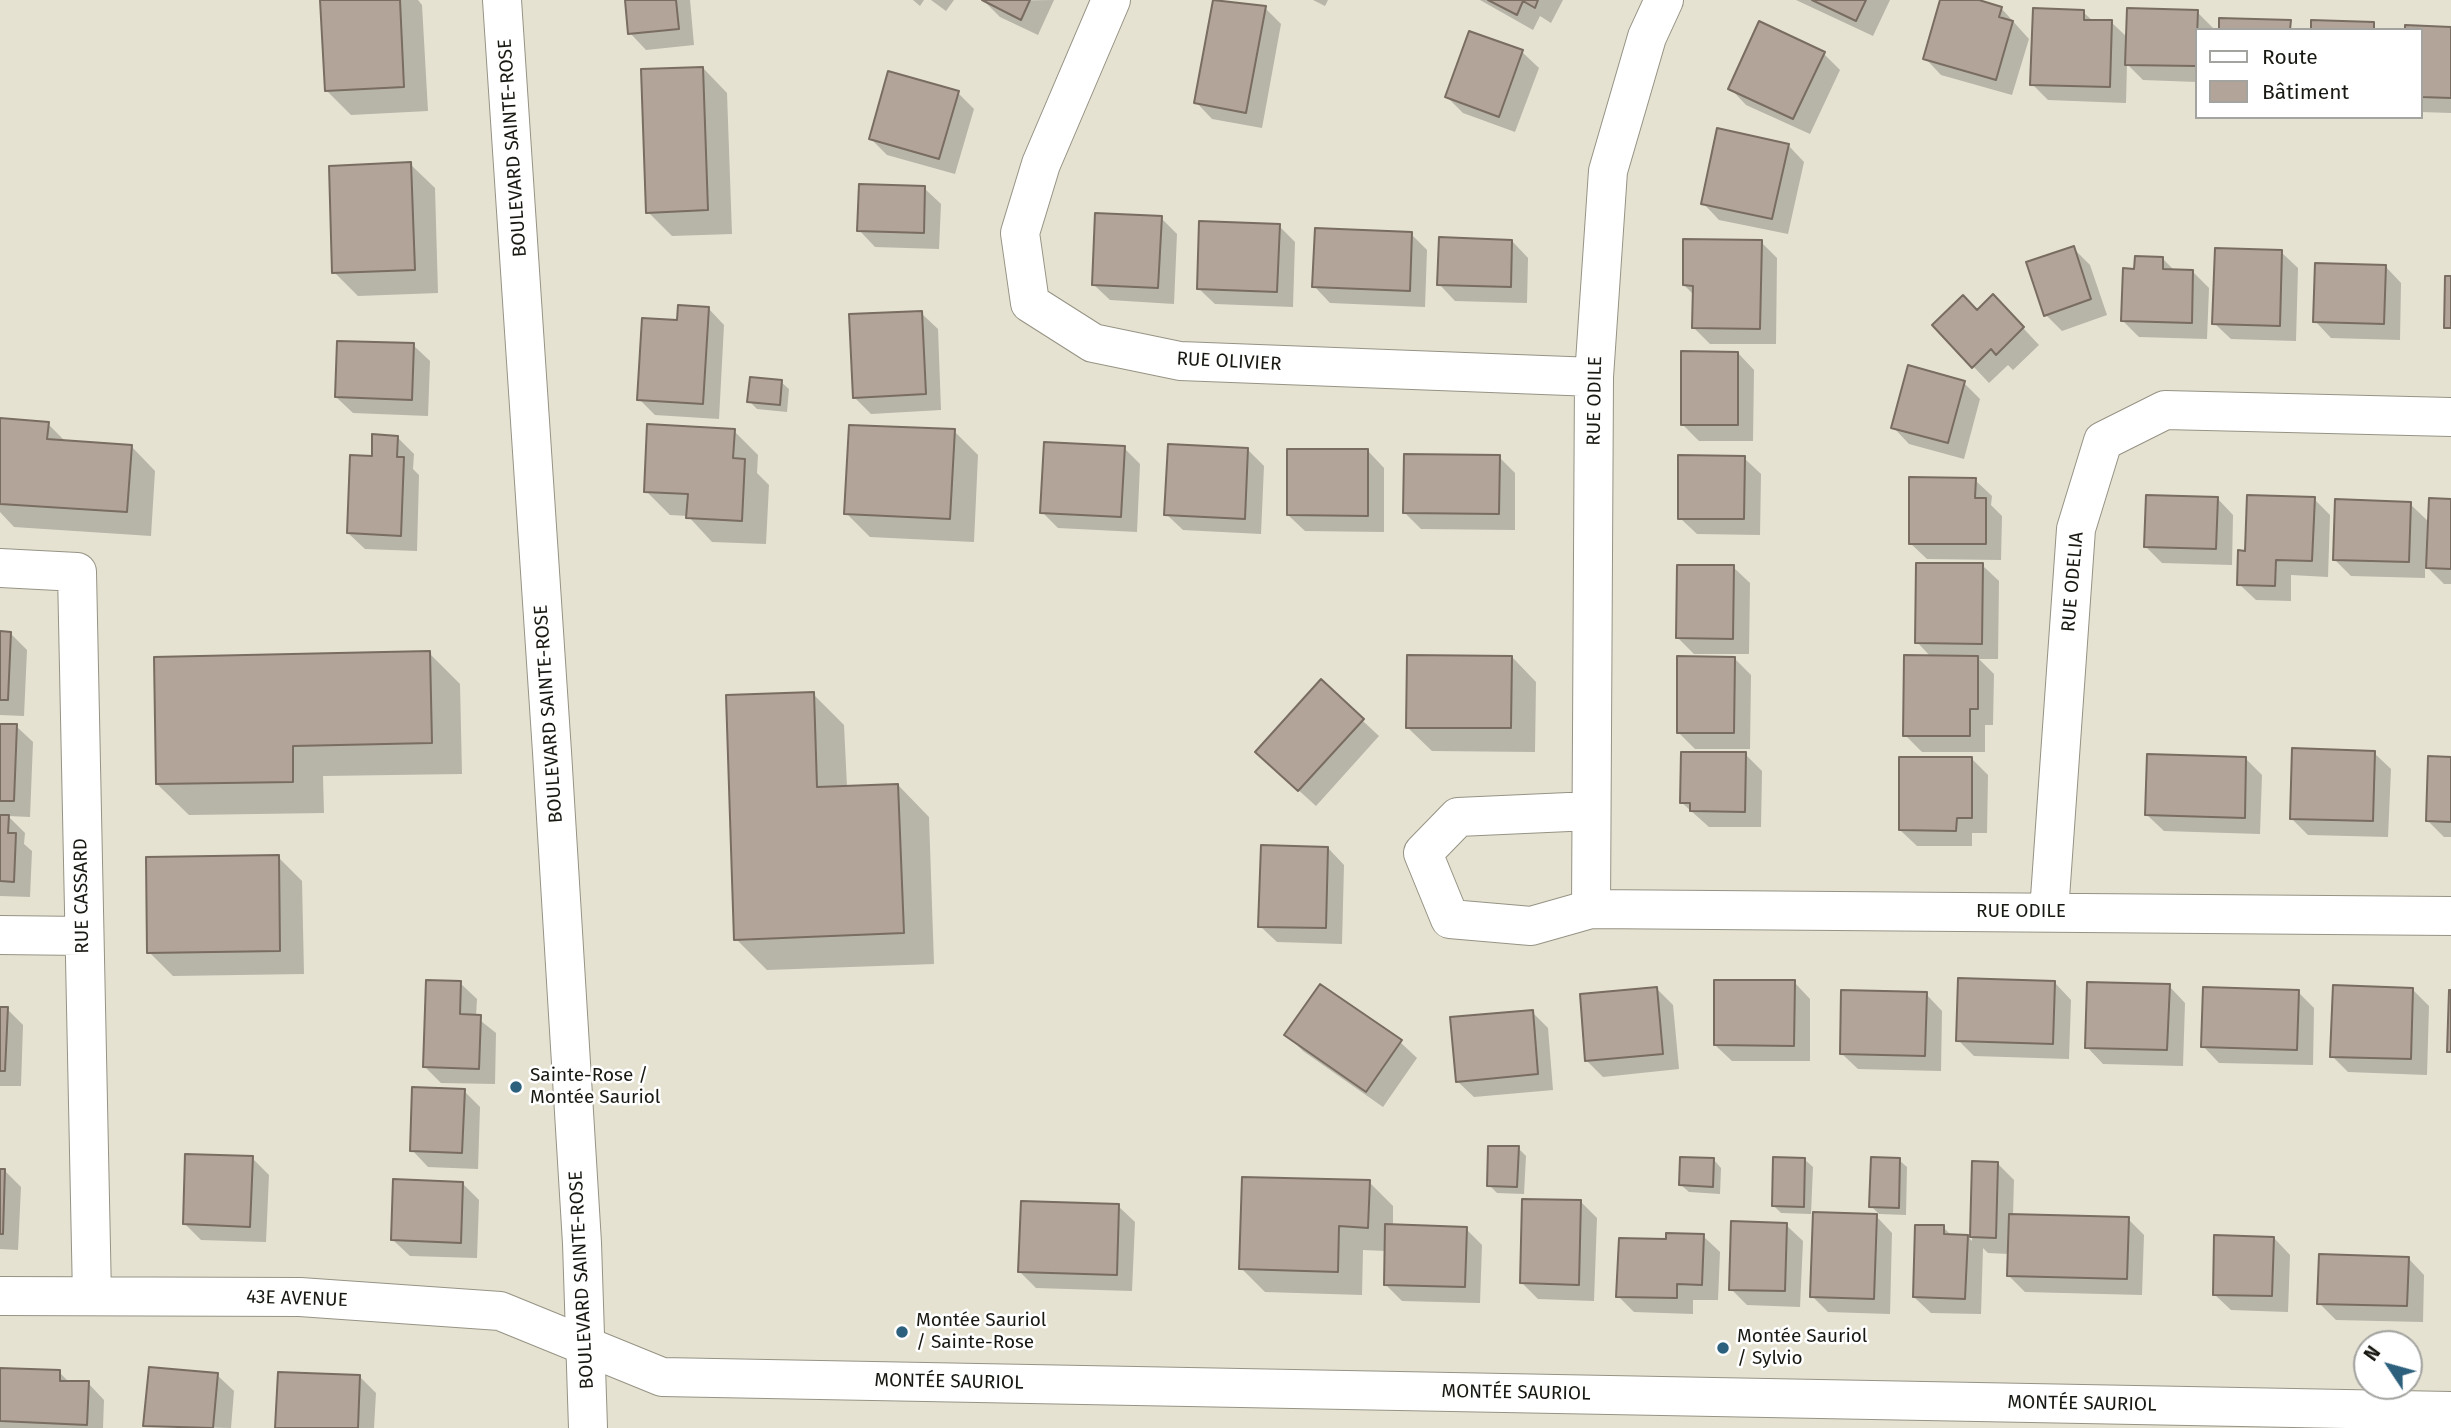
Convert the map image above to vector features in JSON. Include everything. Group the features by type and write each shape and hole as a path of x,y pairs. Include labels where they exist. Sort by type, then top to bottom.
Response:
{"street":[{"name":"BOULEVARD SAINTE-ROSE","path":"502,0 512,116 552,752 586,1346 588,1428"},
{"name":"RUE OLIVIER","path":"1111,0 1041,164 1020,233 1030,303 1093,342 1180,361 1594,377"},
{"name":"RUE ODILE","path":"1591,909 1594,377 1608,171 1647,37 1664,0"},
{"name":"RUE ODELIA","path":"2049,912 2076,529 2103,441 2165,410 2451,417"},
{"name":"RUE CASSARD","path":"0,568 77,572 92,1296"},
{"name":"RUE ODILE","path":"1591,811 1458,817 1423,853 1450,919 1531,926 1591,909 2451,916"},
{"path":"0,935 83,936"},
{"name":"43E AVENUE","path":"0,1296 300,1297 500,1311 586,1346"},
{"name":"MONTÉE SAURIOL","path":"586,1346 662,1377 1632,1412 2451,1411"}],"building":[{"path":"320,0 400,0 404,87 325,91"},
{"path":"625,0 676,0 679,29 628,34"},
{"path":"982,0 1030,0 1021,20"},
{"path":"1213,0 1266,6 1246,113 1194,103"},
{"path":"1488,0 1538,0 1535,8 1523,1 1517,15"},
{"path":"1812,0 1866,0 1856,21"},
{"path":"1940,0 1979,0 2002,7 1999,17 2013,21 1996,80 1923,59"},
{"path":"2033,8 2084,10 2084,20 2112,20 2110,87 2030,85"},
{"path":"2127,8 2198,10 2196,66 2125,65"},
{"path":"2219,18 2291,20 2290,28 2219,28"},
{"path":"2311,20 2374,22 2374,28 2311,28"},
{"path":"1759,21 1825,52 1793,119 1728,89"},
{"path":"2405,25 2451,27 2451,98 2423,97 2423,28 2405,28"},
{"path":"1469,31 1523,50 1499,117 1445,97"},
{"path":"703,67 708,210 646,213 641,69"},
{"path":"888,71 959,91 939,159 869,139"},
{"path":"1717,128 1789,144 1772,219 1701,204"},
{"path":"411,162 415,270 332,273 329,166"},
{"path":"859,184 925,186 924,233 857,231"},
{"path":"1095,213 1162,216 1158,288 1092,285"},
{"path":"1199,221 1280,224 1277,292 1197,289"},
{"path":"1315,228 1412,232 1410,291 1312,287"},
{"path":"1439,237 1512,240 1511,287 1437,285"},
{"path":"1683,239 1762,240 1760,329 1692,328 1693,286 1683,285"},
{"path":"2074,246 2091,299 2044,316 2026,262"},
{"path":"2215,248 2282,250 2280,326 2212,324"},
{"path":"2135,256 2163,257 2163,269 2193,270 2192,323 2121,321 2123,268 2134,269"},
{"path":"2315,263 2386,265 2384,324 2313,322"},
{"path":"2445,276 2451,276 2451,328 2444,328"},
{"path":"1993,294 2024,327 1996,355 1991,349 1972,368 1932,325 1963,295 1977,310"},
{"path":"678,305 709,307 703,404 637,400 642,318 677,320"},
{"path":"922,311 926,394 853,398 849,314"},
{"path":"337,341 414,343 412,400 335,397"},
{"path":"1681,351 1738,352 1738,425 1681,425"},
{"path":"1908,365 1965,381 1948,443 1891,428"},
{"path":"750,377 782,380 780,405 747,402"},
{"path":"0,418 49,422 47,439 132,445 127,512 0,504"},
{"path":"647,424 735,429 733,458 745,459 742,521 686,518 688,494 644,492"},
{"path":"849,425 955,429 950,519 844,514"},
{"path":"372,434 398,436 397,457 404,457 401,536 347,533 350,455 372,456"},
{"path":"1044,442 1125,446 1121,517 1040,513"},
{"path":"1168,444 1248,448 1245,519 1164,515"},
{"path":"1287,449 1368,449 1368,516 1287,515"},
{"path":"1404,454 1500,455 1499,514 1403,513"},
{"path":"1678,455 1745,456 1744,519 1678,519"},
{"path":"1909,477 1976,478 1975,498 1986,498 1986,544 1909,544"},
{"path":"2146,495 2218,497 2216,549 2144,547"},
{"path":"2247,495 2315,497 2312,561 2276,560 2275,586 2237,585 2238,550 2245,551"},
{"path":"2429,498 2451,499 2451,569 2426,568"},
{"path":"2335,499 2411,502 2409,562 2333,560"},
{"path":"1916,563 1983,563 1982,644 1915,643"},
{"path":"1677,565 1734,565 1733,639 1676,638"},
{"path":"0,631 11,632 8,700 0,700"},
{"path":"430,651 432,743 293,746 293,782 156,784 154,657"},
{"path":"1407,655 1512,656 1511,728 1406,728"},
{"path":"1904,655 1978,656 1978,709 1970,709 1970,736 1903,736"},
{"path":"1677,656 1735,657 1734,733 1677,733"},
{"path":"1321,679 1364,719 1298,791 1255,752"},
{"path":"814,692 817,787 898,784 904,933 734,940 726,695"},
{"path":"0,724 17,724 14,801 0,801"},
{"path":"2292,748 2375,751 2373,821 2290,819"},
{"path":"1681,752 1746,752 1745,812 1690,811 1690,803 1680,803"},
{"path":"2147,754 2246,757 2245,818 2145,815"},
{"path":"2428,756 2451,757 2451,822 2426,821"},
{"path":"1899,757 1972,757 1972,818 1957,818 1956,831 1899,830"},
{"path":"0,815 9,815 8,833 16,833 14,882 0,881"},
{"path":"1261,845 1328,847 1326,928 1258,927"},
{"path":"279,855 280,951 147,953 146,857"},
{"path":"1958,978 2055,981 2053,1044 1956,1041"},
{"path":"426,980 461,981 460,1014 481,1015 479,1069 423,1067"},
{"path":"1714,980 1795,980 1794,1046 1714,1045"},
{"path":"2087,982 2170,984 2167,1050 2085,1048"},
{"path":"1320,984 1402,1040 1366,1092 1284,1035"},
{"path":"2333,985 2413,988 2411,1059 2330,1057"},
{"path":"1657,987 1663,1054 1585,1061 1580,994"},
{"path":"2203,987 2299,990 2297,1050 2201,1047"},
{"path":"1841,990 1927,992 1925,1056 1840,1054"},
{"path":"2449,990 2451,1052 2447,1052"},
{"path":"0,1007 8,1007 5,1071 0,1071"},
{"path":"1533,1010 1538,1074 1456,1082 1450,1017"},
{"path":"412,1087 465,1089 462,1153 410,1151"},
{"path":"1488,1146 1519,1146 1517,1187 1487,1186"},
{"path":"185,1154 253,1156 250,1227 183,1224"},
{"path":"1680,1157 1714,1158 1713,1187 1679,1185"},
{"path":"1773,1157 1805,1158 1804,1207 1772,1206"},
{"path":"1871,1157 1900,1158 1899,1208 1869,1207"},
{"path":"1972,1161 1998,1162 1996,1238 1970,1237"},
{"path":"0,1169 5,1169 3,1234 0,1234"},
{"path":"1242,1177 1370,1180 1368,1228 1339,1226 1338,1272 1239,1269"},
{"path":"393,1179 463,1182 461,1243 391,1240"},
{"path":"1522,1199 1581,1200 1579,1285 1520,1283"},
{"path":"1021,1201 1119,1204 1117,1275 1018,1272"},
{"path":"1813,1212 1877,1214 1874,1299 1810,1297"},
{"path":"2009,1214 2129,1217 2127,1279 2007,1276"},
{"path":"1731,1221 1787,1223 1785,1291 1729,1290"},
{"path":"1385,1224 1467,1227 1465,1287 1384,1285"},
{"path":"1915,1225 1944,1225 1944,1234 1968,1235 1965,1299 1913,1297"},
{"path":"1666,1233 1704,1234 1702,1285 1677,1284 1677,1298 1616,1297 1619,1238 1666,1239"},
{"path":"2214,1235 2274,1237 2272,1296 2213,1295"},
{"path":"2319,1254 2409,1257 2407,1306 2317,1304"},
{"path":"149,1367 218,1373 213,1428 143,1426"},
{"path":"0,1368 60,1370 60,1381 89,1381 87,1425 0,1421"},
{"path":"278,1372 360,1375 358,1428 275,1428"}],"place":[{"name":"Sainte-Rose / Montée Sauriol","path":"516,1087"},
{"name":"Montée Sauriol / Sainte-Rose","path":"902,1332"},
{"name":"Montée Sauriol / Sylvio","path":"1723,1348"}]}
